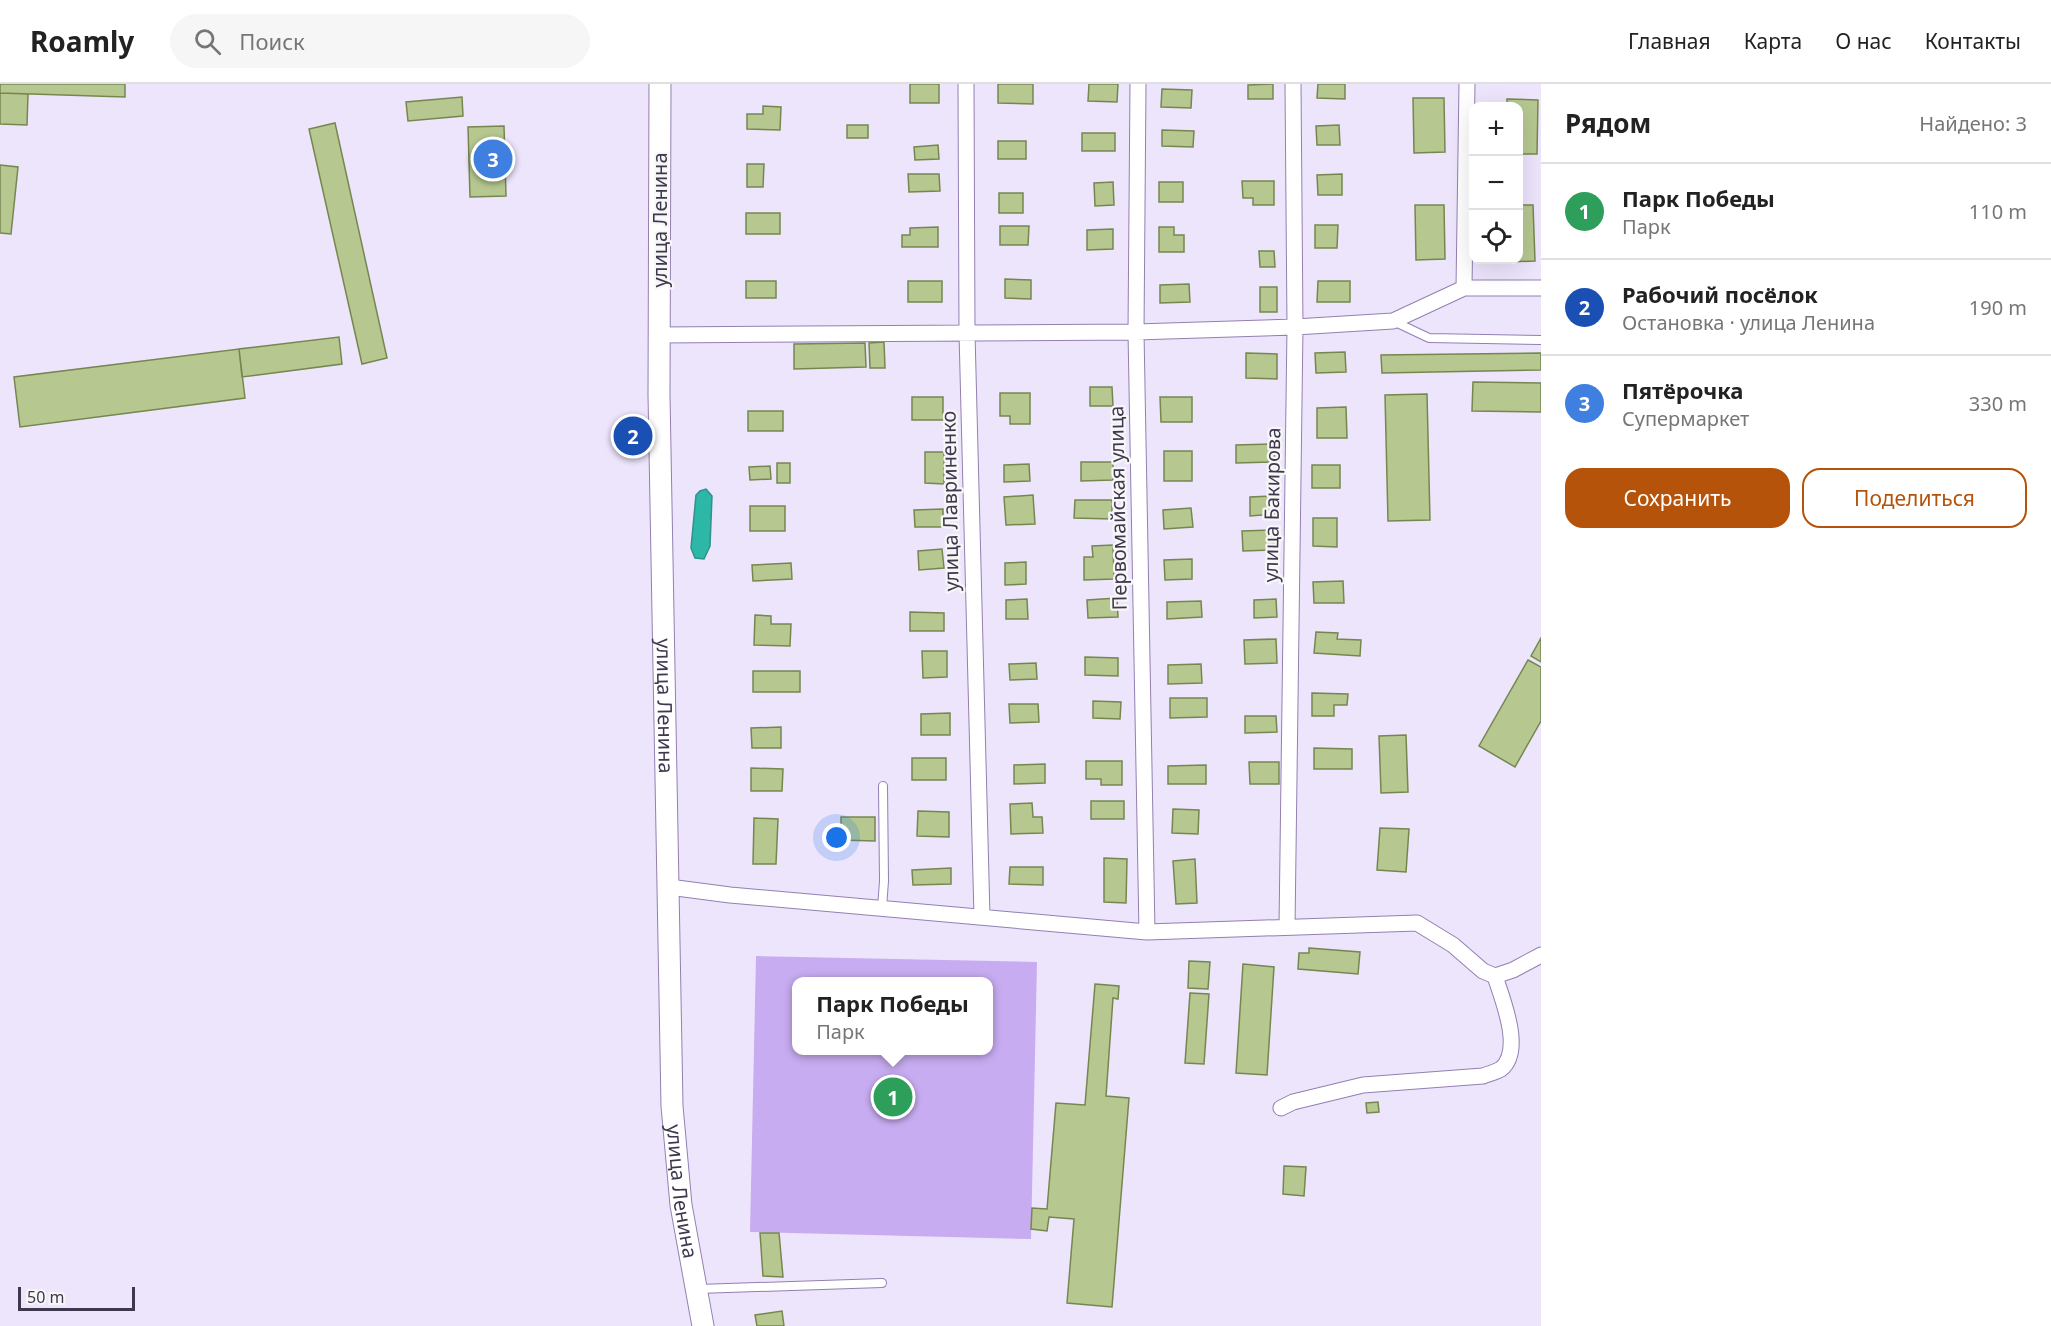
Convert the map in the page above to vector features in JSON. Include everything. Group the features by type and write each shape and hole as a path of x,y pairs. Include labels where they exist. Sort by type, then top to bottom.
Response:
{"main road":[{"name":"улица Ленина","path":"660,84 659,395 672,1106 681,1205 702,1326"}],"street":[{"name":"улица Лавриненко","path":"966,84 967,333 982,916"},
{"name":"Первомайская улица","path":"1138,84 1136,332 1147,932"},
{"name":"улица Бакирова","path":"1287,927 1295,327 1293,84"},
{"path":"1464,288 1467,84"},
{"path":"660,335 1136,332 1295,327 1393,321 1464,288 1541,288"},
{"path":"669,887 730,895 1147,932 1418,922 1453,945 1483,971 1495,976 1513,970 1541,955"},
{"path":"1281,1108 1293,1102 1363,1085 1483,1076 1500,1070 1509,1058 1512,1041 1495,976"}],"lane":[{"path":"1393,321 1430,338 1541,340"},
{"path":"882,908 883,786"},
{"path":"696,1289 882,1283"}],"shaded area":[{"path":"706,489 712,496 710,546 704,559 695,558 691,548 696,495"},
{"path":"756,956 1037,962 1031,1239 750,1232"}],"building":[{"path":"0,84 125,84 125,97 0,93"},
{"path":"910,84 939,84 939,103 910,103"},
{"path":"998,84 1033,84 1033,104 998,103"},
{"path":"1089,84 1118,84 1117,102 1088,101"},
{"path":"1273,84 1273,99 1248,99 1248,85"},
{"path":"1318,84 1345,84 1345,99 1317,98"},
{"path":"1162,89 1192,90 1191,108 1161,107"},
{"path":"0,93 28,94 27,125 0,124"},
{"path":"462,97 463,116 408,121 406,102"},
{"path":"1413,98 1444,98 1445,152 1414,153"},
{"path":"1507,99 1538,100 1537,154 1523,154 1523,102 1507,102"},
{"path":"763,106 781,107 780,130 747,129 747,114 763,114"},
{"path":"335,123 387,358 362,364 309,129"},
{"path":"847,125 868,125 868,138 847,138"},
{"path":"1339,125 1340,145 1317,145 1316,126"},
{"path":"504,126 506,196 470,197 468,127"},
{"path":"1162,130 1194,131 1193,147 1162,146"},
{"path":"1082,133 1115,133 1115,151 1082,151"},
{"path":"998,141 1026,141 1026,159 998,159"},
{"path":"938,145 939,159 915,160 914,147"},
{"path":"747,164 764,164 763,187 747,187"},
{"path":"0,165 18,167 11,234 0,233"},
{"path":"908,174 939,174 940,191 909,192"},
{"path":"1342,174 1342,195 1318,195 1317,175"},
{"path":"1242,181 1274,181 1274,205 1253,205 1253,198 1243,198"},
{"path":"1113,182 1114,205 1095,206 1094,183"},
{"path":"1159,182 1183,182 1183,202 1159,202"},
{"path":"999,193 1023,193 1023,213 999,213"},
{"path":"1415,205 1444,205 1445,259 1416,260"},
{"path":"1523,205 1533,205 1535,261 1523,261"},
{"path":"746,213 780,213 780,234 746,234"},
{"path":"1315,225 1338,225 1337,248 1315,248"},
{"path":"1000,226 1029,226 1028,245 1000,245"},
{"path":"938,227 938,247 902,247 902,235 910,235 910,228"},
{"path":"1159,227 1174,227 1174,235 1184,235 1184,252 1159,252"},
{"path":"1113,229 1113,249 1087,250 1087,230"},
{"path":"1259,251 1274,251 1275,267 1260,267"},
{"path":"1005,279 1031,280 1031,299 1005,298"},
{"path":"746,281 776,281 776,298 746,298"},
{"path":"908,281 942,281 942,302 908,302"},
{"path":"1318,281 1350,281 1350,302 1317,302"},
{"path":"1189,284 1190,302 1160,303 1160,285"},
{"path":"1260,287 1277,287 1277,312 1260,312"},
{"path":"339,337 342,364 242,377 239,349"},
{"path":"884,342 885,368 870,368 869,343"},
{"path":"865,343 866,367 794,369 794,344"},
{"path":"239,349 245,398 20,427 14,377"},
{"path":"1345,352 1346,372 1316,373 1315,353"},
{"path":"1246,353 1277,354 1277,379 1246,378"},
{"path":"1541,353 1541,370 1382,373 1381,355"},
{"path":"1473,382 1541,383 1541,412 1472,411"},
{"path":"1090,387 1112,387 1113,406 1090,406"},
{"path":"1000,393 1030,393 1030,424 1010,424 1010,416 1000,416"},
{"path":"1427,394 1430,520 1388,521 1385,395"},
{"path":"912,397 943,397 943,420 912,420"},
{"path":"1160,397 1192,397 1192,422 1161,422"},
{"path":"1346,407 1347,438 1317,438 1317,408"},
{"path":"748,411 783,411 783,431 748,431"},
{"path":"1274,444 1275,462 1236,463 1236,445"},
{"path":"1164,451 1192,451 1192,481 1164,481"},
{"path":"925,452 944,452 944,484 925,483"},
{"path":"1081,462 1113,462 1113,480 1081,481"},
{"path":"777,463 790,463 790,483 777,483"},
{"path":"1029,464 1030,481 1004,482 1004,465"},
{"path":"1312,465 1340,465 1340,488 1312,488"},
{"path":"770,466 771,479 750,480 749,467"},
{"path":"1033,495 1035,524 1006,525 1004,497"},
{"path":"1274,496 1275,514 1250,516 1250,497"},
{"path":"1075,500 1112,500 1112,519 1074,518"},
{"path":"750,506 785,506 785,531 750,531"},
{"path":"1191,508 1193,527 1164,529 1163,510"},
{"path":"943,509 943,527 915,527 914,510"},
{"path":"1313,518 1337,518 1337,547 1313,546"},
{"path":"1274,530 1274,550 1243,551 1242,531"},
{"path":"1113,545 1114,579 1084,580 1084,557 1093,557 1092,546"},
{"path":"942,549 944,568 919,570 918,551"},
{"path":"1192,559 1192,579 1165,580 1164,560"},
{"path":"1026,562 1026,584 1005,585 1005,563"},
{"path":"791,563 792,579 753,581 752,565"},
{"path":"1343,581 1344,603 1314,603 1313,582"},
{"path":"1117,598 1118,617 1088,618 1087,600"},
{"path":"1027,599 1028,619 1006,619 1006,600"},
{"path":"1276,599 1277,617 1254,618 1254,600"},
{"path":"1201,601 1202,617 1167,619 1167,602"},
{"path":"910,612 944,613 944,631 910,631"},
{"path":"755,615 771,616 771,624 791,624 790,646 754,645"},
{"path":"1316,632 1338,633 1337,639 1361,640 1360,656 1314,653"},
{"path":"1541,638 1541,662 1531,656"},
{"path":"1276,639 1277,663 1245,664 1244,640"},
{"path":"922,651 947,651 947,677 923,678"},
{"path":"1085,657 1118,658 1118,676 1085,675"},
{"path":"1528,660 1541,667 1541,721 1515,767 1479,746"},
{"path":"1036,663 1037,679 1010,680 1009,664"},
{"path":"1201,664 1202,683 1168,684 1168,665"},
{"path":"753,671 800,671 800,692 753,692"},
{"path":"1312,693 1348,694 1347,705 1334,705 1334,716 1312,716"},
{"path":"1170,698 1207,698 1207,717 1170,718"},
{"path":"1093,701 1121,702 1120,719 1093,718"},
{"path":"1009,704 1038,704 1039,722 1010,723"},
{"path":"950,713 950,735 921,735 921,714"},
{"path":"1245,716 1276,716 1277,732 1245,733"},
{"path":"781,727 781,748 752,748 751,728"},
{"path":"1406,735 1408,792 1381,793 1379,736"},
{"path":"1314,748 1352,749 1352,769 1314,769"},
{"path":"912,758 946,758 946,780 912,780"},
{"path":"1086,761 1122,761 1122,785 1101,785 1101,779 1086,779"},
{"path":"1249,762 1279,762 1279,784 1250,784"},
{"path":"1045,764 1045,783 1014,784 1014,765"},
{"path":"1206,765 1206,784 1168,784 1168,766"},
{"path":"751,768 783,769 782,791 751,791"},
{"path":"1091,801 1124,801 1124,819 1091,819"},
{"path":"1032,803 1033,817 1042,817 1043,833 1011,834 1010,804"},
{"path":"1173,809 1199,810 1198,834 1172,833"},
{"path":"918,811 949,812 949,837 917,836"},
{"path":"841,817 875,817 875,841 841,840"},
{"path":"754,818 778,819 776,864 753,864"},
{"path":"1380,828 1409,829 1406,872 1377,870"},
{"path":"1104,858 1127,859 1126,903 1104,902"},
{"path":"1195,859 1197,903 1176,904 1173,861"},
{"path":"1010,867 1043,867 1043,885 1009,884"},
{"path":"951,868 951,884 913,885 912,870"},
{"path":"1309,948 1360,952 1358,974 1298,969 1299,953 1309,953"},
{"path":"1189,961 1210,962 1208,989 1188,988"},
{"path":"1243,964 1274,967 1267,1075 1236,1073"},
{"path":"1095,984 1119,986 1118,999 1113,998 1106,1096 1129,1098 1112,1307 1067,1303 1074,1219 1049,1217 1047,1231 1031,1229 1032,1208 1047,1209 1056,1103 1085,1105"},
{"path":"1190,993 1209,994 1204,1064 1185,1063"},
{"path":"1378,1102 1379,1112 1367,1113 1366,1103"},
{"path":"1284,1166 1306,1167 1304,1196 1283,1194"},
{"path":"760,1233 779,1233 783,1277 763,1276"},
{"path":"782,1311 784,1326 757,1326 755,1315"}],"place":[{"name":"Пятёрочка","path":"493,159"},
{"name":"Рабочий посёлок","path":"633,436"},
{"name":"Парк Победы","path":"893,1097"}]}
